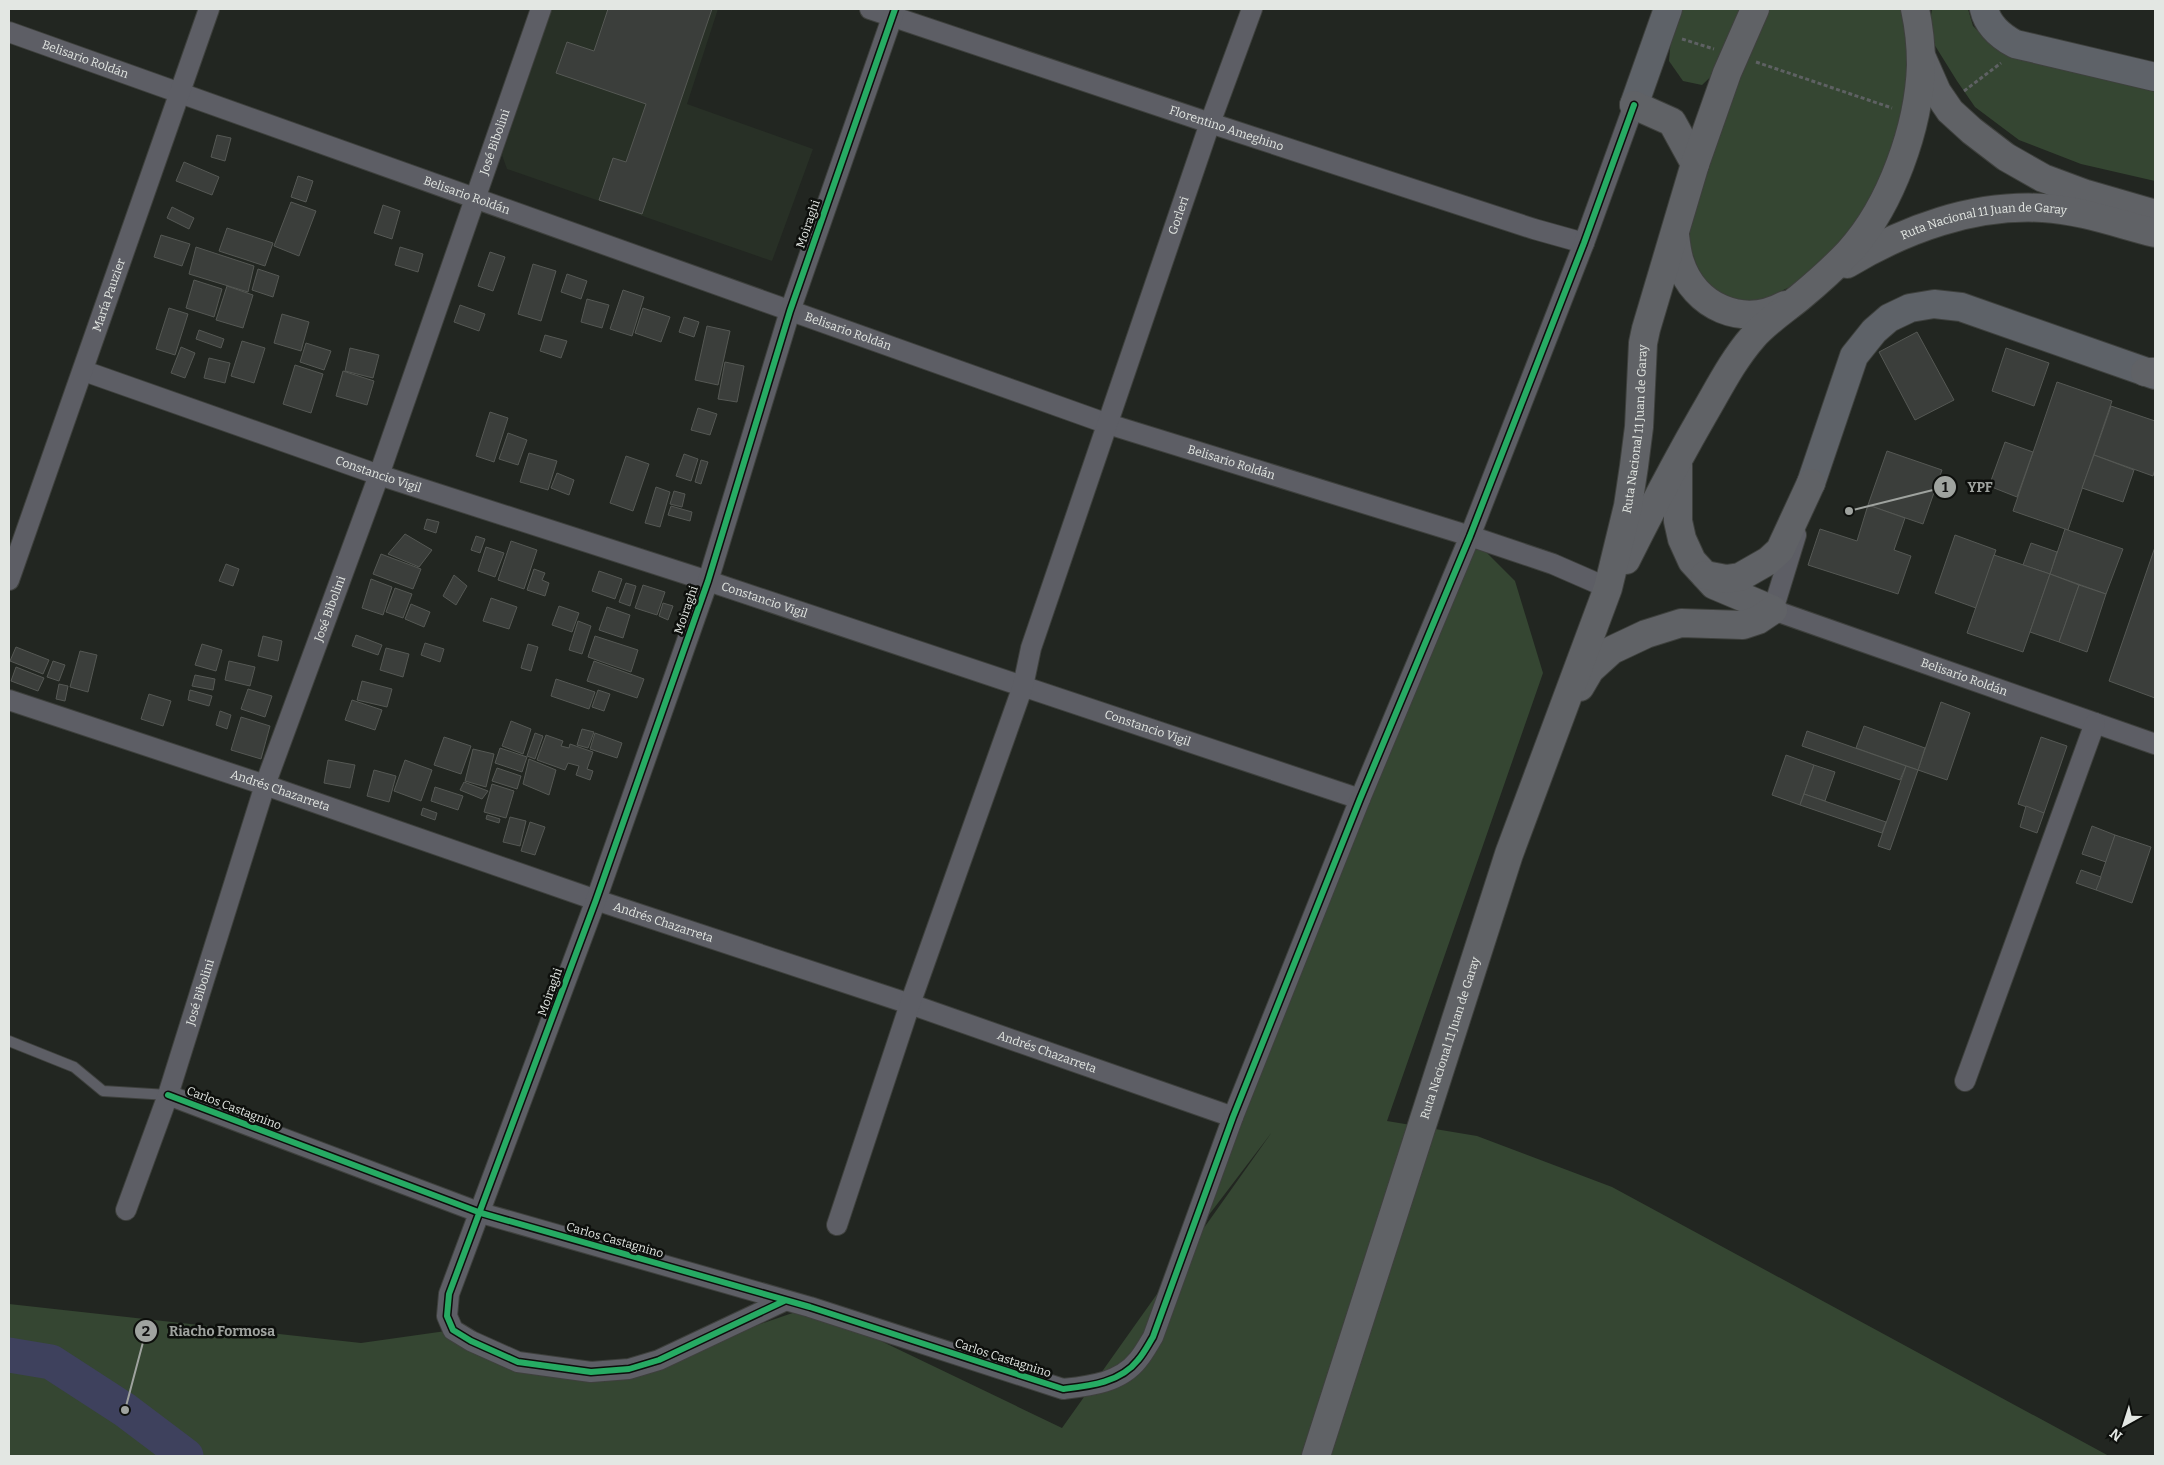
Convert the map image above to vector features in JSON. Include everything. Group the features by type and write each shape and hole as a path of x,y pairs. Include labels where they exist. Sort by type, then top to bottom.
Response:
{"highway":[{"name":"Ruta Nacional 11 Juan de Garay","path":"1316,1456 1508,854 1555,734 1608,588 1628,506 1634,466 1639,426 1643,343 1695,164 1734,55 1755,9"},
{"name":"Ruta Nacional 11 Juan de Garay","path":"1920,26 1937,92 1946,106 1972,131 2014,161 2043,178 2086,194 2155,233"},
{"name":"Ruta Nacional 11 Juan de Garay","path":"1595,625 1678,458 1728,372 1753,337 1771,319 1822,278 1859,240 1881,206 1906,144 1914,113 1921,66 1920,26"},
{"path":"1634,105 1672,122 1695,164"},
{"path":"1672,122 1715,108"},
{"name":"Ruta Nacional 11 Juan de Garay","path":"1822,278 1866,252 1902,235 1935,223 1965,216 2002,210 2043,208 2091,216 2155,214"},
{"path":"2124,215 2155,208"},
{"path":"2124,215 2155,238"},
{"name":"Ruta Nacional 11 Juan de Garay","path":"1675,235 1680,262 1690,282 1707,302 1723,311 1740,314 1764,313 1780,308 1798,298"},
{"path":"1678,458 1677,512 1682,539 1692,561 1714,585 1726,592 1773,610"},
{"path":"1704,575 1726,579 1740,578 1768,562 1780,550 1811,483"},
{"path":"1555,734 1590,670 1612,650 1646,634 1681,623 1743,625 1758,620 1773,610"}],"main road":[{"path":"1984,9 1999,35 2015,44 2155,77"},
{"path":"1634,105 1664,20"},
{"path":"1811,483 1854,356 1874,331 1889,318 1910,308 1934,304 1961,307 2152,373"}],"street":[{"name":"María Pauzier","path":"9,580 84,371 209,9"},
{"name":"José Bibolini","path":"126,1210 168,1095 265,785 379,475 541,9"},
{"name":"Florentino Ameghino","path":"870,9 893,13 1210,123 1534,229 1584,243"},
{"name":"Gorleri","path":"837,1225 910,1004 1023,686 1031,648 1210,123 1252,9"},
{"name":"Moiraghi","path":"784,1301 659,1360 629,1369 591,1372 518,1362 453,1330 446,1316 449,1294 596,900 708,581 790,310 893,13"},
{"name":"Belisario Roldán","path":"9,32 474,200 790,310 1108,424 1470,536 1553,564 1608,588"},
{"path":"1233,1117 1360,799 1470,536 1584,243 1634,105"},
{"name":"Constancio Vigil","path":"84,371 379,475 708,581 1360,799"},
{"path":"1773,610 1811,483"},
{"name":"Belisario Roldán","path":"1773,610 2155,744"},
{"name":"Andrés Chazarreta","path":"9,700 265,785 596,900 910,1004 1233,1117"},
{"path":"1965,1081 2095,723"},
{"name":"Carlos Castagnino","path":"168,1095 480,1213 784,1301 1063,1389 1095,1386 1119,1376 1137,1362 1153,1337 1233,1117"}],"lane":[{"path":"9,1041 74,1067 103,1091 168,1095"}],"path":[{"path":"1664,20 1734,55 1908,113 1914,113"},
{"path":"1946,106 2004,60 2015,44"}],"shaded area":[{"path":"552,9 718,9 687,104 813,149 772,261 507,169 502,155"}],"green space":[{"path":"1678,9 1754,9 1722,66 1702,85 1683,81 1669,61 1672,26"},
{"path":"1767,9 1902,9 1910,38 1909,90 1891,152 1872,201 1838,247 1798,283 1760,301 1737,301 1710,289 1697,266 1687,238 1712,147"},
{"path":"1932,9 1968,9 1973,26 1995,48 2020,57 2155,92 2155,181 2081,164 2019,140 1975,107 1934,44 1930,22"},
{"path":"1470,536 1515,581 1543,673 1387,1121 1477,1136 1612,1187 2109,1456 9,1456 9,1304 361,1343 453,1330 518,1362 629,1369 810,1307 1062,1428 1272,1132 1186,1245"}],"building":[{"path":"608,9 712,9 642,214 599,200 613,158 626,162 646,104 556,73 567,42 594,51"},
{"path":"217,135 231,138 225,161 211,157"},
{"path":"184,162 219,177 212,195 176,181"},
{"path":"298,176 313,181 306,202 291,197"},
{"path":"291,202 316,211 299,256 274,246"},
{"path":"383,205 400,211 392,239 374,233"},
{"path":"172,207 194,218 189,229 167,218"},
{"path":"227,228 273,243 265,266 219,251"},
{"path":"161,235 190,244 182,266 154,257"},
{"path":"196,247 254,266 248,292 189,274"},
{"path":"400,247 423,254 418,272 395,265"},
{"path":"490,252 505,257 493,291 478,286"},
{"path":"533,264 556,271 541,321 518,314"},
{"path":"258,269 279,276 273,297 252,290"},
{"path":"567,274 587,281 581,299 561,292"},
{"path":"194,280 222,289 214,317 186,308"},
{"path":"227,286 253,295 243,328 216,320"},
{"path":"623,290 644,297 632,336 610,329"},
{"path":"587,299 609,305 602,328 581,322"},
{"path":"460,305 485,314 479,331 454,322"},
{"path":"169,308 188,314 175,355 156,349"},
{"path":"643,308 670,317 661,342 635,333"},
{"path":"282,314 309,322 301,351 274,343"},
{"path":"684,317 699,322 694,337 679,332"},
{"path":"707,326 730,331 718,385 695,380"},
{"path":"199,330 224,339 221,348 196,339"},
{"path":"1917,332 1954,400 1915,420 1879,352"},
{"path":"545,335 567,341 561,358 540,351"},
{"path":"242,341 265,348 254,383 231,376"},
{"path":"306,343 331,351 324,370 300,362"},
{"path":"181,347 195,353 185,378 171,373"},
{"path":"350,348 379,355 373,378 345,371"},
{"path":"2006,348 2049,363 2034,406 1992,391"},
{"path":"209,358 230,363 225,383 204,378"},
{"path":"725,362 744,366 737,402 718,399"},
{"path":"295,365 323,374 311,413 283,404"},
{"path":"343,371 374,381 367,405 336,396"},
{"path":"2057,382 2112,401 2068,530 2013,511"},
{"path":"2111,406 2155,421 2155,469 2153,476 2094,455"},
{"path":"698,408 717,414 710,435 691,430"},
{"path":"490,412 508,418 494,462 476,456"},
{"path":"508,433 527,440 518,465 499,459"},
{"path":"2005,442 2033,452 2017,497 1989,486"},
{"path":"1887,451 1942,470 1923,524 1868,505"},
{"path":"529,453 557,461 548,490 520,482"},
{"path":"684,454 698,459 691,481 676,476"},
{"path":"2094,455 2134,470 2123,502 2082,488"},
{"path":"626,456 649,464 633,511 610,503"},
{"path":"701,460 708,462 701,484 695,482"},
{"path":"557,473 574,480 569,495 551,488"},
{"path":"656,487 670,492 660,527 645,523"},
{"path":"674,491 685,494 682,507 670,504"},
{"path":"1868,505 1905,518 1894,550 1911,556 1898,594 1808,565 1820,529 1857,541"},
{"path":"671,506 692,512 690,521 668,515"},
{"path":"427,519 439,522 436,533 424,529"},
{"path":"2065,529 2123,549 2106,594 2050,574"},
{"path":"405,534 432,550 419,567 388,554"},
{"path":"1955,535 1996,550 1976,608 1935,593"},
{"path":"476,536 485,539 480,553 471,550"},
{"path":"511,541 537,550 524,589 498,580"},
{"path":"2031,543 2057,552 2050,574 2023,565"},
{"path":"486,547 504,553 495,577 478,571"},
{"path":"2155,547 2155,698 2109,681"},
{"path":"381,554 421,569 413,589 373,574"},
{"path":"1994,555 2050,574 2023,652 1967,633"},
{"path":"226,564 239,569 233,586 219,581"},
{"path":"534,569 545,573 542,580 549,583 545,596 527,590"},
{"path":"599,571 622,579 615,599 592,591"},
{"path":"2050,574 2079,585 2059,642 2030,632"},
{"path":"454,575 467,586 456,605 443,596"},
{"path":"371,579 392,587 383,615 362,608"},
{"path":"626,583 636,586 630,606 619,602"},
{"path":"643,585 665,592 657,615 635,608"},
{"path":"2079,585 2106,594 2087,652 2059,642"},
{"path":"395,588 412,594 403,618 386,612"},
{"path":"491,598 517,607 509,629 483,621"},
{"path":"663,603 673,606 668,620 659,616"},
{"path":"411,604 430,612 424,627 405,619"},
{"path":"559,606 579,613 572,632 552,625"},
{"path":"607,607 630,615 623,638 599,630"},
{"path":"578,621 591,626 582,654 569,650"},
{"path":"356,635 382,645 378,655 352,646"},
{"path":"263,636 282,641 278,661 258,656"},
{"path":"595,636 638,650 631,672 588,657"},
{"path":"425,643 444,649 440,662 421,655"},
{"path":"202,644 222,650 216,671 195,665"},
{"path":"528,644 538,647 531,671 521,668"},
{"path":"16,647 49,660 43,674 10,661"},
{"path":"386,648 409,654 403,677 380,670"},
{"path":"80,651 97,655 88,692 70,687"},
{"path":"53,661 65,665 59,681 47,677"},
{"path":"229,661 255,667 250,686 225,680"},
{"path":"594,661 644,679 637,698 587,681"},
{"path":"16,667 44,678 38,691 11,681"},
{"path":"195,675 215,679 213,690 192,686"},
{"path":"556,679 595,692 589,709 551,696"},
{"path":"362,681 392,689 387,707 357,700"},
{"path":"59,684 68,686 65,701 56,699"},
{"path":"248,689 272,696 265,717 241,709"},
{"path":"190,690 212,696 209,706 188,700"},
{"path":"598,690 610,694 604,711 592,707"},
{"path":"149,694 171,701 163,726 141,719"},
{"path":"352,700 382,710 375,730 345,720"},
{"path":"1941,702 1970,713 1947,780 1918,770"},
{"path":"220,711 231,715 227,729 216,725"},
{"path":"241,717 270,726 261,759 231,750"},
{"path":"511,721 531,729 523,754 502,746"},
{"path":"1864,726 1925,748 1918,770 1856,748"},
{"path":"582,729 594,732 588,748 577,745"},
{"path":"1807,731 1906,766 1900,780 1802,746"},
{"path":"535,733 543,736 535,759 527,756"},
{"path":"595,733 622,743 617,758 590,749"},
{"path":"546,735 563,741 561,746 569,748 570,744 593,752 587,769 593,771 590,780 576,775 579,766 568,763 565,770 537,760"},
{"path":"444,737 471,746 461,774 434,765"},
{"path":"2041,737 2067,746 2044,813 2018,804"},
{"path":"500,748 527,757 522,772 495,763"},
{"path":"473,749 494,754 486,787 465,781"},
{"path":"1786,755 1814,765 1800,805 1772,795"},
{"path":"529,759 556,770 549,795 523,784"},
{"path":"328,760 355,765 350,788 324,783"},
{"path":"405,760 432,770 421,801 394,791"},
{"path":"1814,765 1835,772 1825,801 1804,794"},
{"path":"1906,766 1918,770 1890,850 1878,846"},
{"path":"497,768 521,776 517,789 492,781"},
{"path":"374,770 396,776 389,802 367,796"},
{"path":"464,782 488,791 482,799 460,790"},
{"path":"492,784 514,791 506,818 484,812"},
{"path":"435,787 463,796 458,810 431,801"},
{"path":"1804,794 1886,822 1882,833 1800,805"},
{"path":"2026,806 2044,813 2037,833 2020,827"},
{"path":"423,808 437,813 435,820 421,815"},
{"path":"487,815 500,819 499,823 486,819"},
{"path":"510,817 526,821 520,846 503,842"},
{"path":"530,822 545,827 535,855 521,851"},
{"path":"2092,826 2115,835 2106,862 2082,854"},
{"path":"2115,835 2151,847 2132,903 2096,890"},
{"path":"2081,870 2101,877 2096,890 2076,883"}],"waterway":[{"path":"9,1355 51,1362 125,1410 186,1456"}],"cycle path":[{"path":"784,1301 659,1360 629,1369 591,1372 518,1362 471,1341 453,1330 447,1316 449,1294 596,900 708,581 790,311 895,9"},
{"path":"168,1095 481,1213 810,1307 1063,1389 1104,1382 1131,1368 1153,1337 1233,1117 1360,799 1470,536 1584,243 1634,105"}],"place":[{"name":"YPF","path":"1849,511"},
{"name":"Riacho Formosa","path":"125,1410"}]}
